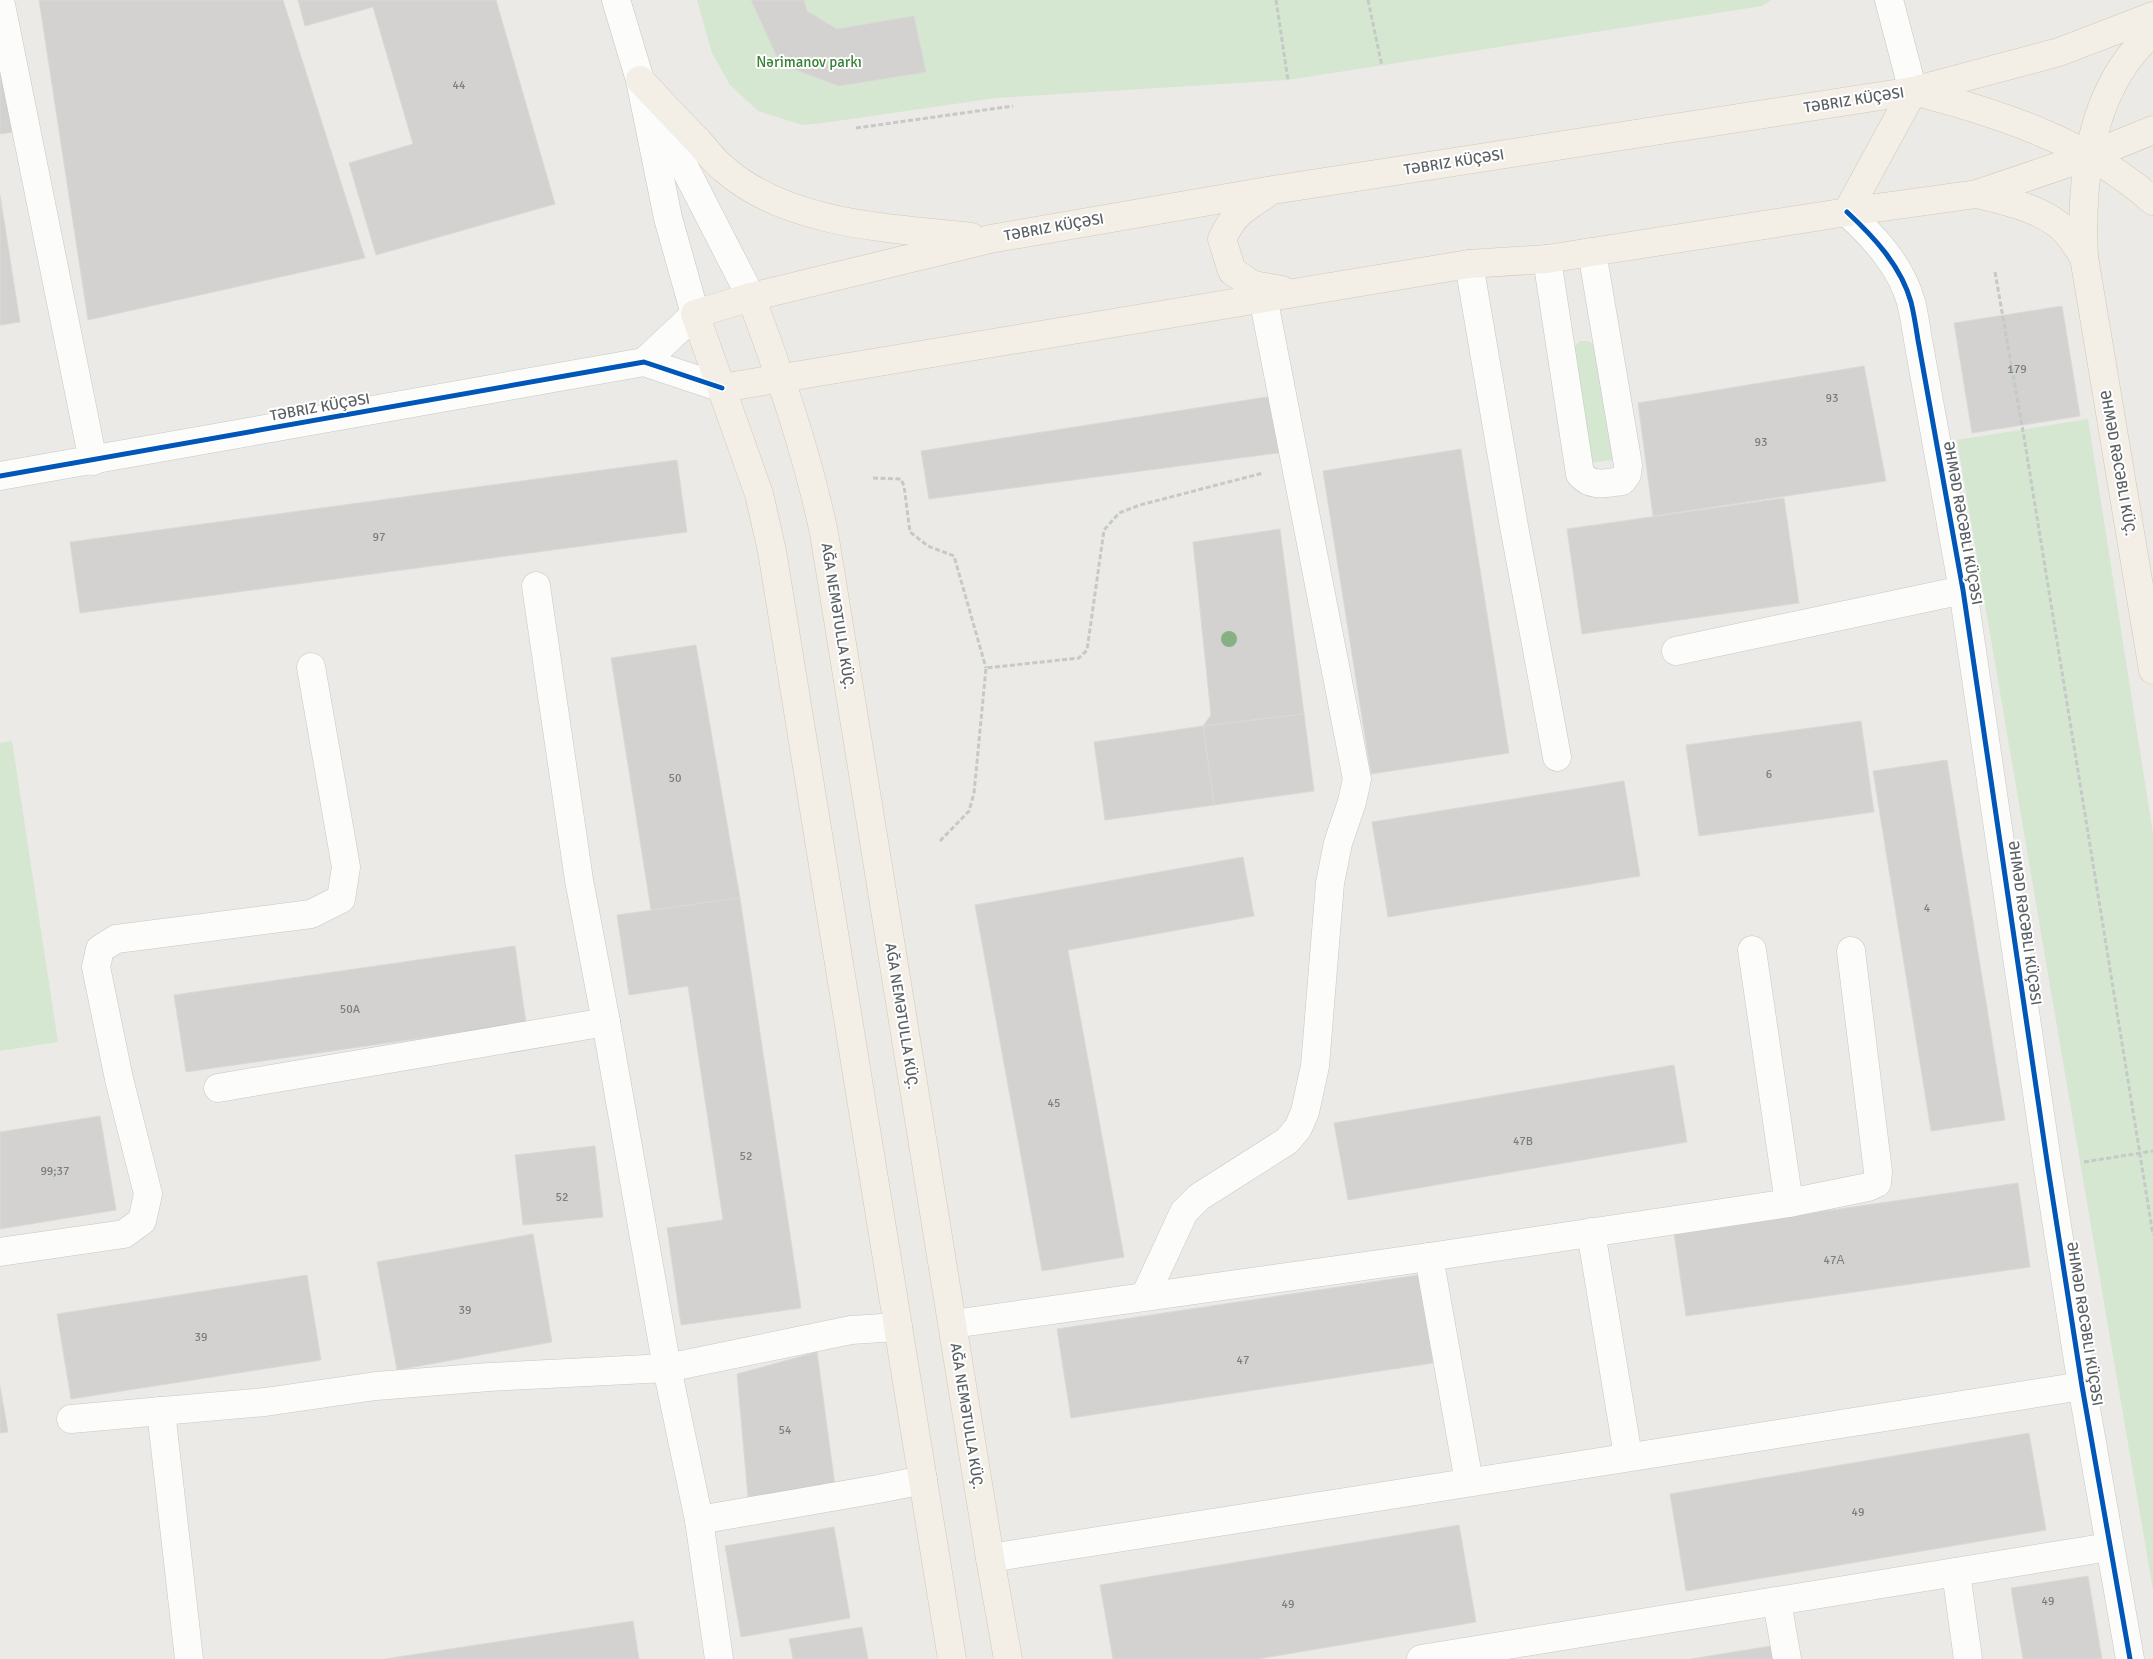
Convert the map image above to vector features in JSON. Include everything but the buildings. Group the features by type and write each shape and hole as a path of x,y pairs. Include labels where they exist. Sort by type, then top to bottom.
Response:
{"main road":[{"name":"TƏBRIZ KÜÇƏSI","path":"695,314 751,297 990,238 1273,190 1913,91 2059,52 2153,16"},
{"name":"ƏHMƏD RƏCƏBLI KÜÇ.","path":"2153,32 2143,41 2116,78 2097,122 2084,190 2084,256 2153,670"},
{"path":"640,80 724,169 747,185 781,203 835,220 897,229 990,238"},
{"path":"1847,212 1913,91 2008,118 2053,137 2117,173 2153,201"},
{"path":"722,388 1469,264 1547,259 1847,212 1978,194 2089,156 2153,130"},
{"path":"1273,190 1239,212 1229,224 1222,240 1232,271 1253,285 1295,292"},
{"path":"1978,194 2011,202 2042,214 2067,233 2084,256"},
{"name":"AĞA NEMƏTULLA KÜÇ.","path":"751,297 781,377 814,486 824,533 1008,1659"},
{"path":"695,314 759,494 772,551 952,1659"}],"street":[{"path":"0,0 93,461"},
{"path":"616,0 640,80 668,218 695,314 644,362 722,388"},
{"path":"1889,0 1913,91"},
{"path":"640,80 751,297"},
{"name":"ƏHMƏD RƏCƏBLI KÜÇƏSI","path":"1847,212 1874,237 1895,267 1910,300 1963,590 2082,1386 2130,1659"},
{"path":"1547,259 1580,474 1585,481 1594,484 1622,481 1627,474 1628,465 1592,252"},
{"path":"1469,264 1514,531 1557,757"},
{"path":"1145,1296 1184,1212 1198,1197 1287,1141 1298,1128 1305,1112 1315,1066 1330,883 1338,843 1352,802 1357,779 1263,297"},
{"name":"TƏBRIZ KÜÇƏSI","path":"0,476 644,362"},
{"path":"536,586 579,880 667,1368 699,1520 719,1659"},
{"path":"1676,651 1963,590"},
{"path":"0,1252 124,1234 142,1221 148,1194 119,1079 96,967 100,948 116,939 311,914 341,899 346,867 311,667"},
{"path":"1752,950 1789,1203"},
{"path":"952,1324 1429,1257 1789,1203 1868,1188 1877,1183 1878,1172 1850,951"},
{"path":"218,1088 606,1022"},
{"path":"1591,1232 1628,1456"},
{"path":"1429,1257 1469,1482"},
{"path":"71,1419 265,1402 376,1386 489,1377 667,1368 851,1330 898,1326"},
{"path":"990,1558 2082,1386"},
{"path":"161,1411 189,1659"},
{"path":"699,1520 923,1480"},
{"path":"1421,1659 2109,1547"},
{"path":"1956,1572 1968,1659"},
{"path":"1777,1602 1787,1659"}],"path":[{"path":"1276,0 1288,80"},
{"path":"1368,0 1382,66"},
{"path":"856,128 1013,106"},
{"path":"1995,272 2027,457 2153,1236"},
{"path":"986,668 1079,658 1087,650 1104,530 1119,513 1140,505 1284,468 1296,467"},
{"path":"873,478 901,479 904,486 910,532 928,546 954,556 986,668 974,793 969,811 940,840"},
{"path":"2084,1162 2153,1151"}],"green space":[{"name":"Nərimanov parkı","path":"697,0 1771,0 1762,6 1288,80 996,98 802,125 758,111 730,85 712,53"},
{"path":"1580,341 1588,341 1595,345 1618,459 1591,463 1572,354 1575,346"},
{"path":"2088,419 2153,834 2153,1590 1957,440"},
{"path":"12,741 58,1042 0,1051 0,743"}],"cycle path":[{"path":"1847,212 1876,242 1901,276 1914,316 1963,590 2082,1386 2130,1659"},
{"path":"0,476 644,362 722,388"}]}
